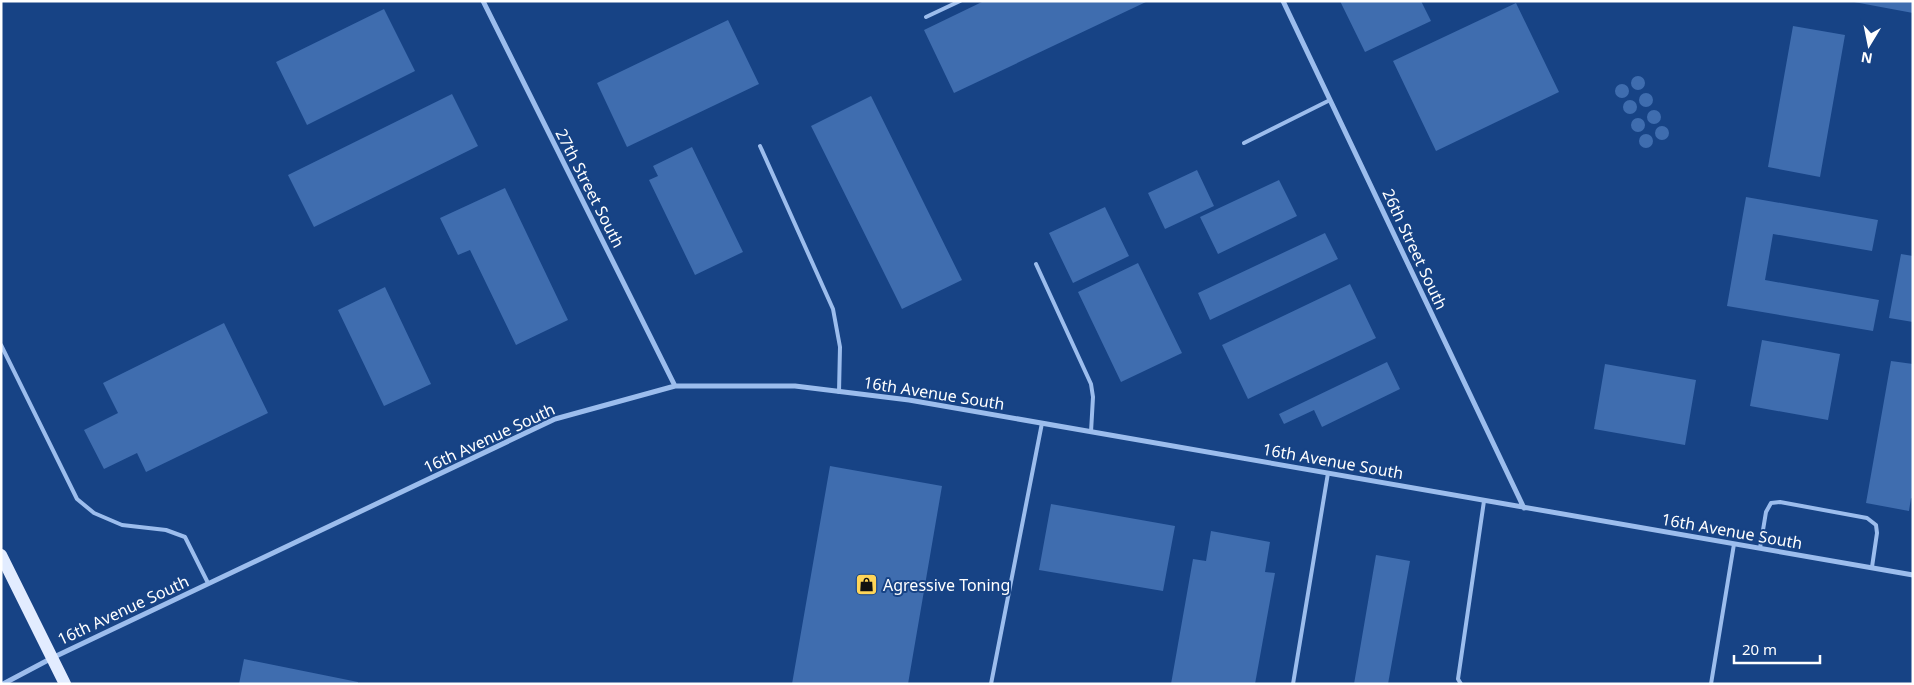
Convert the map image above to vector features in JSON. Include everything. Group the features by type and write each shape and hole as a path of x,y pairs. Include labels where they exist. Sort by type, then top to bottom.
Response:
{"main road":[{"path":"1,555 65,684"}],"street":[{"name":"27th Street South","path":"483,1 675,386"},
{"name":"26th Street South","path":"1283,1 1524,508"},
{"name":"16th Avenue South","path":"3,684 52,658 555,419 675,386 795,386 909,400 1913,574"}],"lane":[{"path":"926,17 960,1"},
{"path":"1244,143 1330,100"},
{"path":"760,146 833,310 840,347 839,392"},
{"path":"1036,264 1091,384 1093,397 1091,432"},
{"path":"1,345 77,499 94,514 122,525 166,530 186,538 208,584"},
{"path":"991,684 1042,423"},
{"path":"1293,684 1328,473"},
{"path":"1461,684 1458,679 1484,501"},
{"path":"1760,548 1766,512 1771,503 1780,502 1867,518 1876,525 1877,533 1872,567"},
{"path":"1711,684 1734,544"}],"building":[{"path":"984,1 1148,1 954,93 924,30"},
{"path":"1340,1 1421,1 1431,21 1365,52"},
{"path":"1913,1 1913,13 1854,2"},
{"path":"1516,3 1559,92 1436,151 1393,61"},
{"path":"384,9 415,71 307,125 276,62"},
{"path":"728,20 759,84 627,147 597,83"},
{"path":"1793,26 1845,35 1820,177 1768,167"},
{"path":"1638,76 1643,78 1645,83 1643,88 1638,90 1633,88 1631,83 1633,78"},
{"path":"1622,84 1627,86 1629,91 1627,96 1622,98 1617,96 1615,91 1617,86"},
{"path":"1646,93 1651,95 1653,100 1651,105 1646,107 1641,105 1639,100 1641,95"},
{"path":"452,94 478,146 314,227 288,175"},
{"path":"871,96 962,280 902,309 811,126"},
{"path":"1630,100 1635,102 1637,107 1635,112 1630,114 1625,112 1623,107 1625,102"},
{"path":"1654,110 1659,112 1661,117 1659,122 1654,124 1649,122 1647,117 1649,112"},
{"path":"1638,118 1643,120 1645,125 1643,130 1638,132 1633,130 1631,125 1633,120"},
{"path":"1662,126 1667,128 1669,133 1667,138 1662,140 1657,138 1655,133 1657,128"},
{"path":"1646,134 1651,136 1653,141 1651,146 1646,148 1641,146 1639,141 1641,136"},
{"path":"692,147 743,252 695,275 649,180 658,176 653,166"},
{"path":"1197,170 1214,206 1165,229 1148,193"},
{"path":"1279,180 1297,216 1218,254 1200,217"},
{"path":"505,188 568,320 516,345 470,250 458,255 440,218"},
{"path":"1746,197 1878,220 1872,251 1773,234 1765,280 1879,300 1873,331 1727,306"},
{"path":"1105,207 1129,256 1073,283 1049,233"},
{"path":"1325,233 1338,259 1210,320 1198,293"},
{"path":"1901,254 1913,256 1913,322 1889,318"},
{"path":"1138,263 1182,353 1121,382 1078,292"},
{"path":"1350,284 1376,338 1248,399 1222,345"},
{"path":"385,287 431,384 384,406 338,310"},
{"path":"224,323 268,413 146,472 137,453 104,469 84,430 118,413 103,383"},
{"path":"1762,340 1840,354 1828,420 1750,406"},
{"path":"1891,361 1913,364 1913,499 1911,498 1909,511 1866,503"},
{"path":"1387,362 1400,389 1322,427 1314,410 1284,424 1279,414"},
{"path":"1605,364 1696,380 1685,445 1594,429"},
{"name":"Agressive Toning","path":"830,466 942,486 908,684 792,684"},
{"path":"1051,504 1175,526 1163,591 1039,570"},
{"path":"1211,531 1270,542 1265,572 1275,573 1255,684 1171,684 1193,559 1206,561"},
{"path":"1376,555 1410,561 1388,684 1354,684"},
{"path":"244,659 358,682 358,684 239,684"}],"place":[{"name":"Agressive Toning","path":"867,585"}]}
